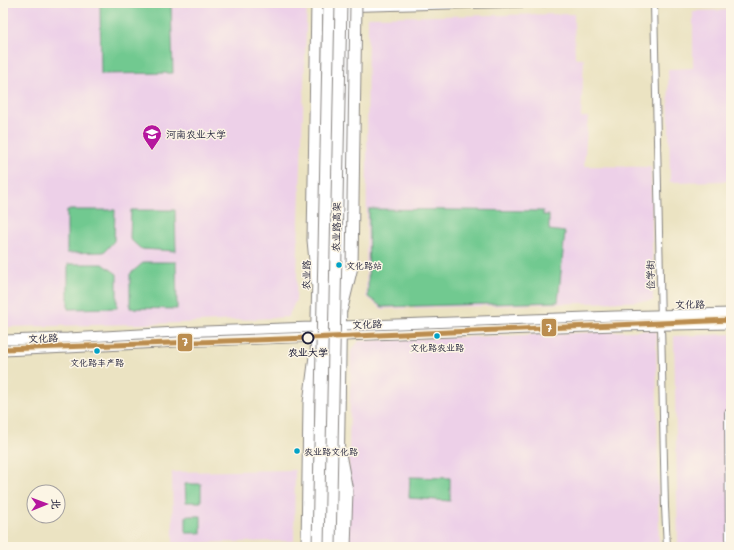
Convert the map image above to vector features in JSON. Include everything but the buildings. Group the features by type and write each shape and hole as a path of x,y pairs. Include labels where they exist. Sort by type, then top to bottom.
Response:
{"highway":[{"path":"317,3 313,240 317,282"},
{"name":"农业路高架","path":"318,547 329,3"},
{"path":"342,308 352,267 349,4"},
{"name":"农业路高架","path":"330,547 349,4"},
{"path":"307,547 309,403 316,356"},
{"path":"340,454 347,491 345,547"}],"main road":[{"name":"农业路","path":"311,547 324,3"},
{"path":"338,547 344,164 349,4"},
{"name":"文化路","path":"3,340 177,332 731,313"},
{"name":"文化路","path":"3,350 342,336 731,324"}],"street":[{"path":"349,4 548,3"},
{"name":"俭学街","path":"654,3 667,547"},
{"path":"729,547 728,413 731,413"}],"shaded area":[{"name":"河南农业大学","path":"3,3 307,3 296,300 288,317 182,323 3,327"},
{"path":"731,10 731,181 670,182 668,69 693,68 693,11"},
{"path":"574,14 575,58 584,59 581,117 588,117 584,166 651,167 653,301 382,309 366,297 368,17"},
{"path":"656,330 659,547 347,547 351,351 359,341"},
{"path":"731,334 731,547 678,547 674,336"},
{"path":"295,470 294,541 173,543 172,472"}],"green space":[{"path":"100,3 171,3 173,73 101,74"},
{"path":"369,209 543,211 543,215 549,215 549,230 565,232 558,302 382,307 368,297"},
{"path":"67,210 115,210 114,241 104,252 67,253"},
{"path":"131,210 175,210 176,251 141,249 130,239"},
{"path":"144,262 176,262 177,309 130,308 130,274"},
{"path":"68,264 103,264 117,274 117,308 68,309"},
{"path":"410,477 450,478 450,501 409,498"},
{"path":"185,484 201,484 201,502 186,502"},
{"path":"186,516 201,516 201,533 186,533"}],"transit line":[{"name":"7","path":"3,349 731,320"}],"place":[{"name":"河南农业大学","path":"152,151"},
{"name":"文化路站","path":"339,265"},
{"name":"文化路农业路","path":"437,336"},
{"name":"农业大学","path":"308,338"},
{"name":"文化路丰产路","path":"97,351"},
{"name":"农业路文化路","path":"297,451"}]}
